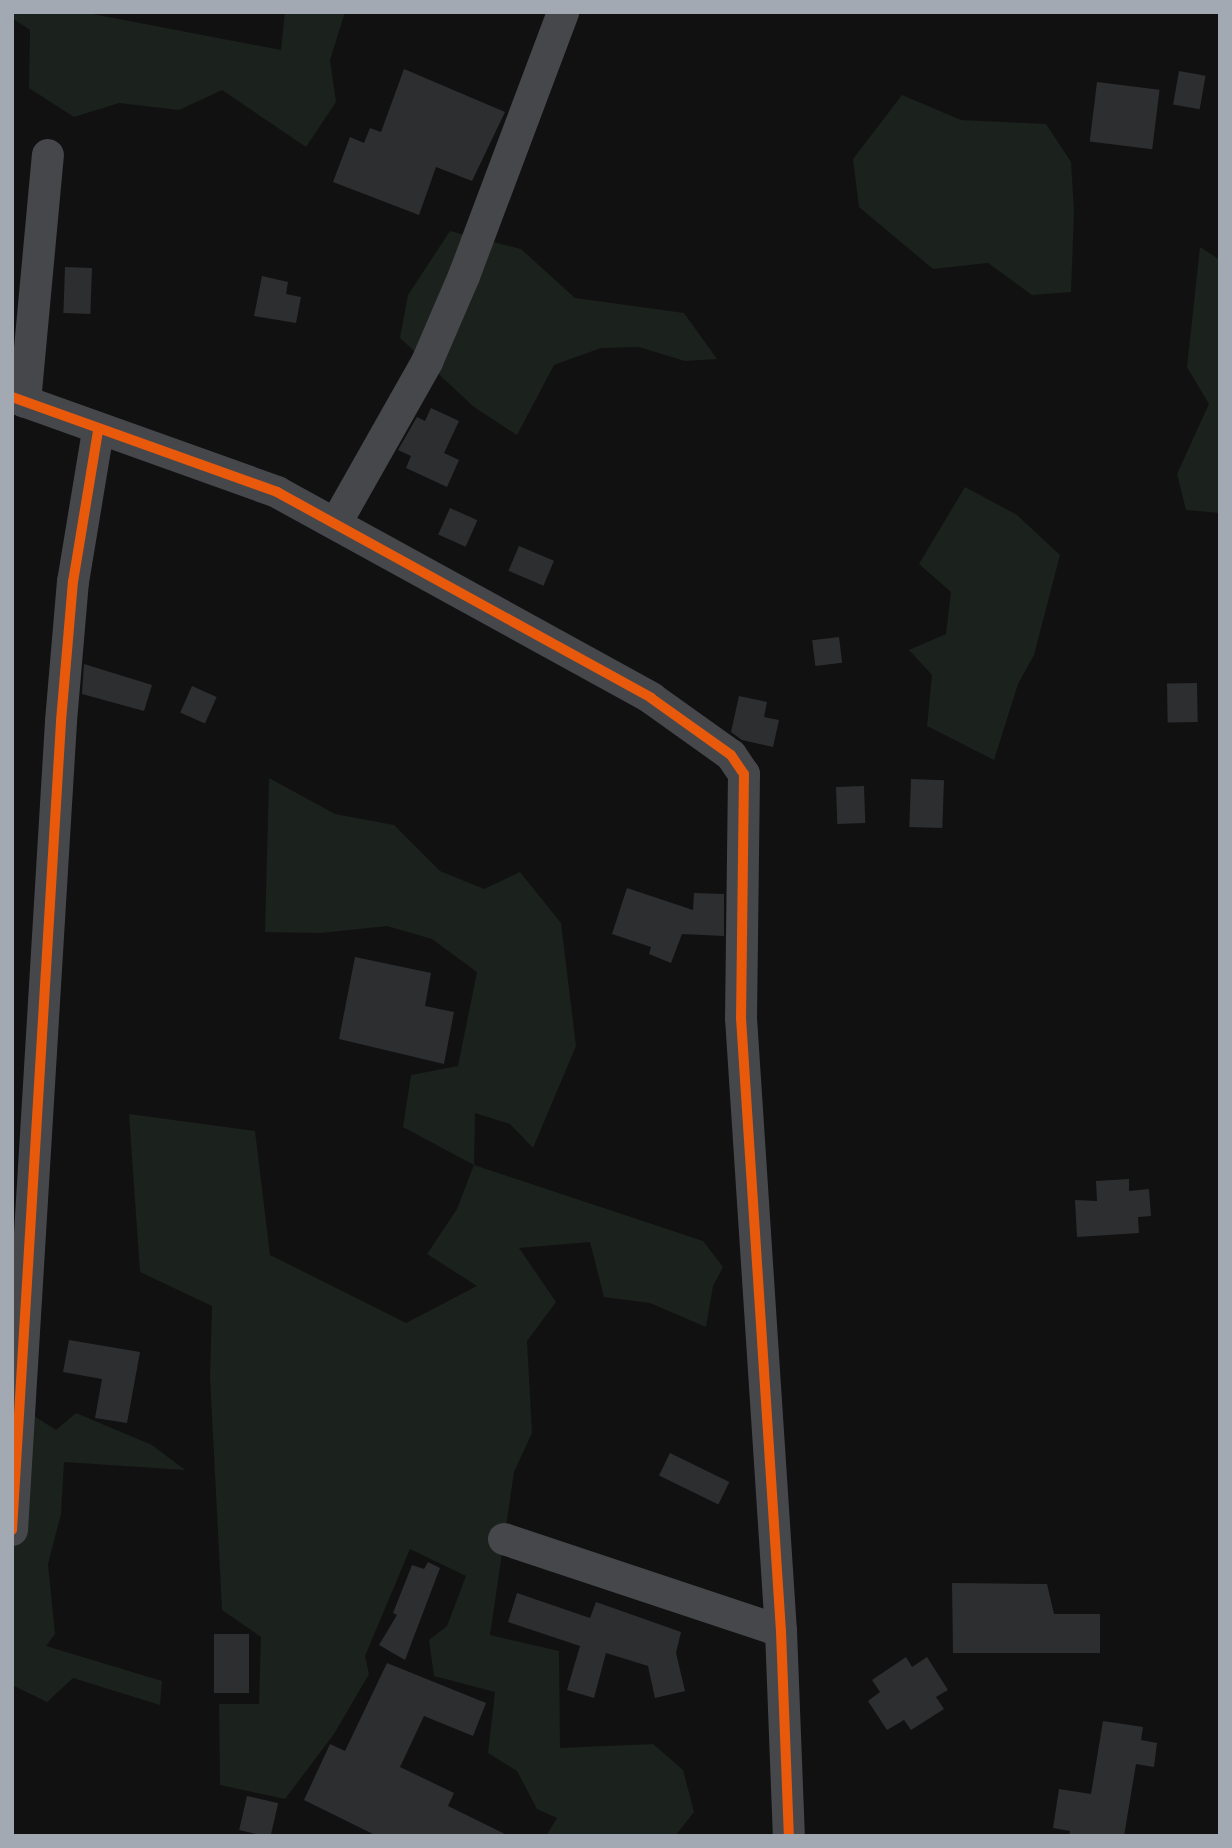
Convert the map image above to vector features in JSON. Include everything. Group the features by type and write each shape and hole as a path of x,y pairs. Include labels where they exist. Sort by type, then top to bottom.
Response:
{"street":[{"path":"336,523 427,362 469,264 563,12"},
{"path":"48,155 19,399 277,492 651,698 731,755 744,774 741,1018 781,1631 789,1836"},
{"path":"12,1530 61,720 73,582 99,430"},
{"path":"504,1539 781,1631"}],"shaded area":[{"path":"12,12 82,12 281,50 285,12 345,12 330,60 336,102 306,147 222,90 179,110 119,103 74,117 29,88 30,30 12,18"},
{"path":"902,95 961,120 1046,124 1071,162 1074,212 1071,292 1032,295 988,263 933,269 859,207 853,159"},
{"path":"450,231 521,249 575,298 684,313 717,359 685,361 639,347 601,348 554,365 517,435 474,407 400,338 408,295"},
{"path":"1200,247 1220,260 1220,513 1186,510 1177,474 1209,404 1187,367"},
{"path":"965,487 1017,515 1060,555 1034,655 1018,684 994,760 927,726 932,675 909,650 946,634 951,592 919,564"},
{"path":"269,778 335,814 394,825 440,871 484,889 520,872 561,923 576,1046 533,1148 510,1124 475,1113 474,1165 403,1127 411,1075 458,1066 477,972 432,939 387,926 321,933 265,932"},
{"path":"129,1114 255,1131 270,1255 406,1323 477,1286 427,1254 457,1209 474,1165 703,1241 723,1267 713,1286 706,1327 650,1303 604,1297 590,1242 519,1248 556,1302 527,1341 532,1433 514,1472 490,1635 559,1651 560,1748 653,1744 683,1770 694,1812 675,1836 546,1836 557,1818 537,1809 517,1771 488,1753 495,1692 434,1676 429,1640 447,1626 466,1576 410,1549 365,1656 369,1674 334,1734 285,1799 220,1785 219,1704 259,1704 261,1637 222,1610 210,1377 212,1306 140,1272"},
{"path":"12,1402 56,1430 76,1413 152,1445 185,1470 64,1462 61,1514 48,1564 55,1634 46,1646 162,1681 160,1705 73,1678 47,1702 12,1685"}],"building":[{"path":"404,69 505,112 472,181 436,167 419,215 333,182 350,137 364,143 370,128 381,132"},
{"path":"1179,71 1206,76 1200,109 1173,104"},
{"path":"1097,82 1160,90 1152,149 1090,142"},
{"path":"65,267 92,268 90,314 63,313"},
{"path":"262,276 288,282 286,294 301,297 296,323 254,316"},
{"path":"431,408 459,421 444,453 459,460 447,487 406,468 411,456 398,450 417,417 425,421"},
{"path":"450,508 477,520 466,547 438,534"},
{"path":"519,546 554,561 543,586 508,571"},
{"path":"839,637 842,663 815,666 812,640"},
{"path":"84,664 152,685 144,711 82,694"},
{"path":"1197,683 1198,722 1168,723 1167,684"},
{"path":"192,686 217,697 205,723 180,712"},
{"path":"739,696 767,702 764,717 779,720 773,747 742,740 731,732"},
{"path":"911,779 944,780 942,828 909,827"},
{"path":"864,786 865,823 837,824 836,787"},
{"path":"627,888 693,910 694,893 724,894 724,936 682,934 671,963 649,954 651,947 612,934"},
{"path":"355,957 431,973 425,1006 454,1012 444,1064 339,1039"},
{"path":"1129,1179 1129,1191 1149,1189 1151,1216 1138,1217 1139,1233 1077,1237 1075,1200 1097,1201 1096,1181"},
{"path":"69,1340 140,1352 127,1423 95,1418 102,1379 63,1372"},
{"path":"670,1453 729,1482 718,1504 659,1475"},
{"path":"428,1562 440,1568 405,1660 379,1645 397,1615 393,1613 412,1565 424,1569"},
{"path":"952,1583 1047,1584 1054,1614 1100,1614 1100,1653 953,1653"},
{"path":"517,1593 590,1618 596,1602 681,1632 676,1653 685,1691 655,1698 648,1666 606,1653 594,1698 567,1690 580,1646 508,1622"},
{"path":"214,1634 249,1634 249,1693 214,1693"},
{"path":"906,1657 912,1667 927,1657 948,1690 936,1697 944,1709 911,1730 904,1720 887,1730 868,1701 880,1692 872,1680"},
{"path":"387,1663 486,1703 473,1736 424,1716 400,1767 454,1793 448,1806 509,1836 377,1836 304,1800 330,1744 345,1751"},
{"path":"1103,1721 1143,1727 1141,1740 1157,1743 1154,1767 1136,1764 1124,1836 1069,1836 1070,1831 1053,1828 1059,1789 1091,1794"},
{"path":"247,1796 278,1803 271,1836 239,1830"}],"cycle path":[{"path":"12,397 277,492 651,698 731,755 744,774 741,1018 781,1631 789,1836"},
{"path":"12,1530 61,721 73,582 98,431"}]}
